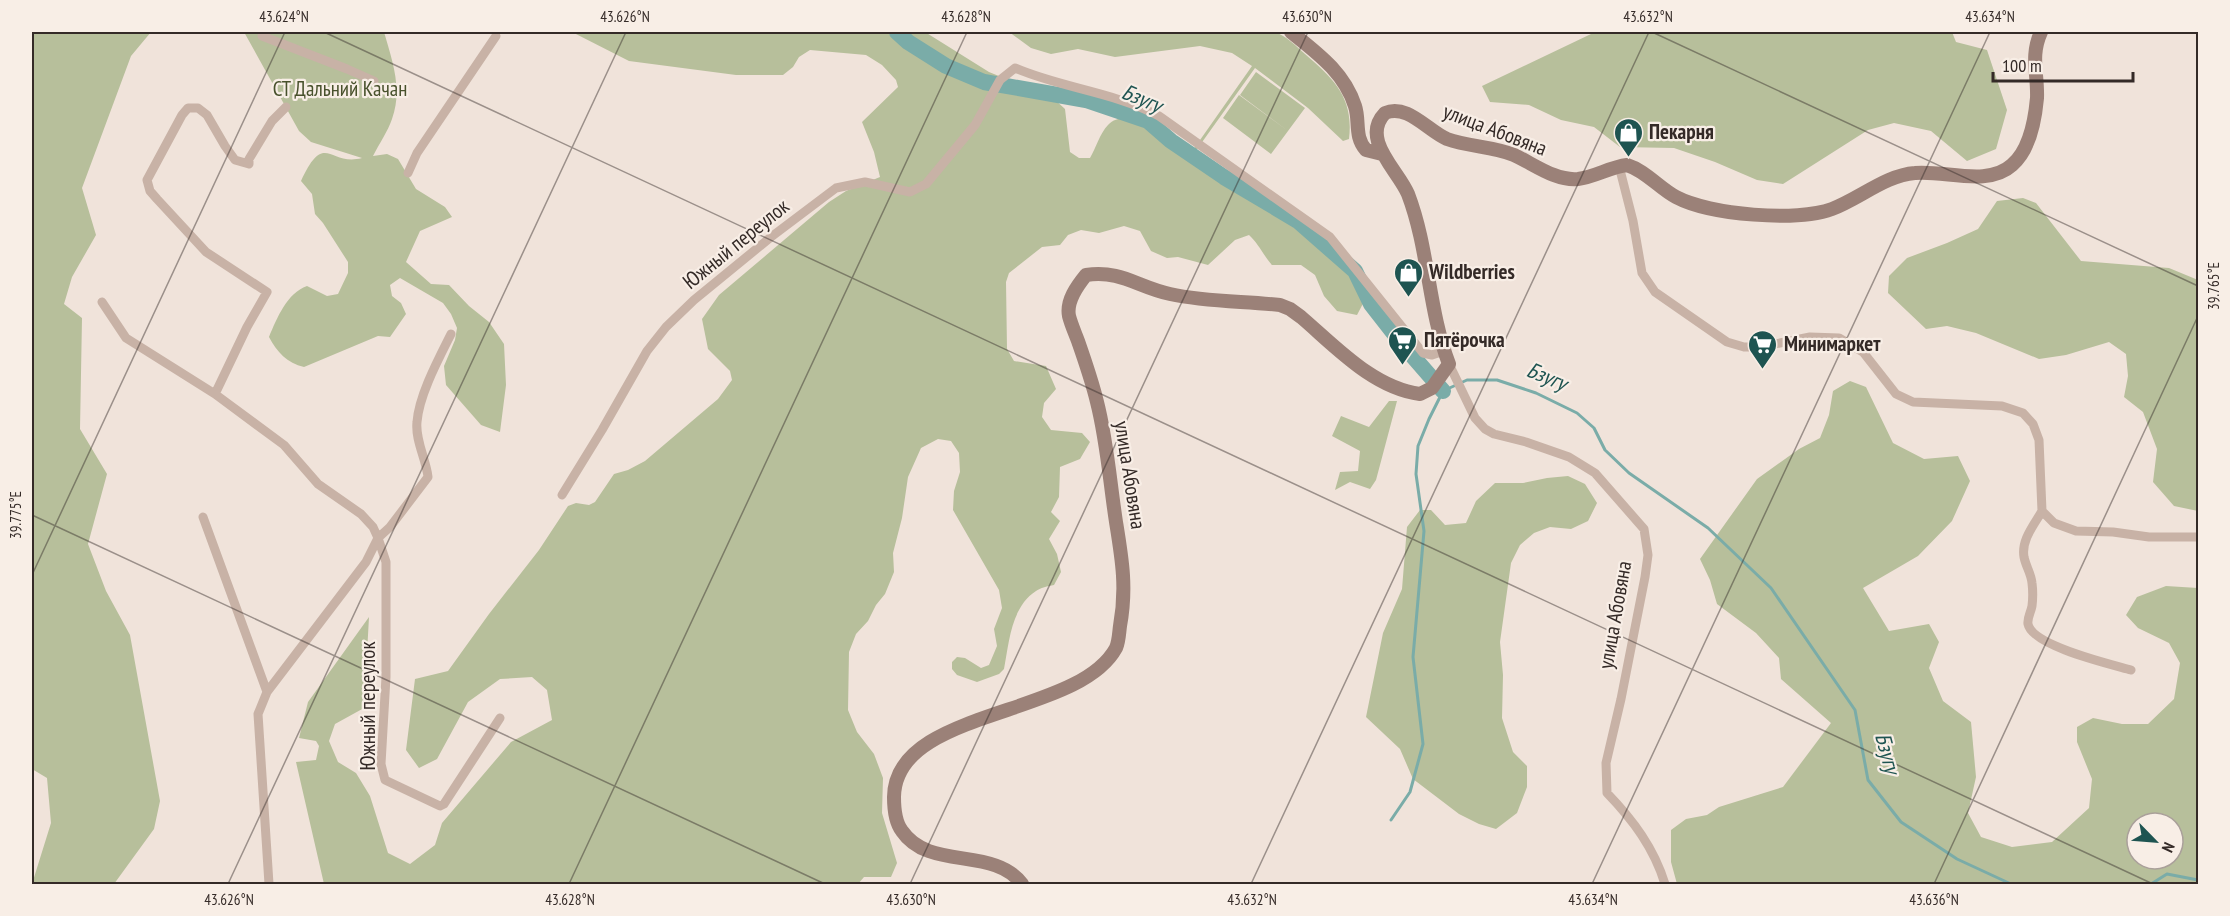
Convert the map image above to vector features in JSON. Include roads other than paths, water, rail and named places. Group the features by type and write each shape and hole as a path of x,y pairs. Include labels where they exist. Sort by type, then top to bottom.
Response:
{"street":[{"name":"улица Абовяна","path":"1291,32 1329,63 1343,80 1356,109 1359,141 1366,150 1382,154"},
{"path":"2041,32 2036,43 2034,69 2037,97 2032,128 2024,150 2012,165 1998,173 1973,177 1951,173 1914,173 1892,180 1833,208 1809,215 1715,211 1679,199 1635,168 1627,165 1619,166 1633,221 1642,273 1655,292 1727,342 1744,347 1760,347 1810,336 1839,338 1863,352 1896,394 1912,402 2002,406 2023,413 2033,424 2039,440 2042,511 2025,541 2023,551 2031,572 2033,595 2032,609 2027,622 2031,631 2037,636 2073,654 2131,670"},
{"path":"262,36 374,81"},
{"path":"408,173 417,153 496,36"},
{"name":"Южный переулок","path":"562,495 603,430 646,351 666,327 694,300 836,188 865,182 910,192 926,184 975,125 1000,80 1015,69 1034,77 1139,105 1159,116 1330,237 1423,353 1450,364"},
{"path":"215,394 247,327 267,292 206,252 157,200 150,191 147,180 188,108 198,108 207,115 236,160 249,164 249,159 272,121 286,107"},
{"name":"улица Абовяна","path":"1619,166 1577,179 1563,178 1496,149 1461,144 1442,136 1406,114 1395,111 1385,113 1377,134 1382,154 1408,195 1422,244 1432,306 1450,364 1475,418 1485,429 1494,434 1569,457 1595,473 1644,529 1648,555 1645,577 1606,763 1607,793 1629,816 1647,841 1665,885"},
{"name":"улица Абовяна","path":"1022,885 1014,874 984,861 929,851 914,844 901,830 894,809 894,791 902,768 917,750 940,735 1080,681 1106,663 1117,645 1122,617 1124,572 1098,403 1068,314 1074,290 1086,275 1103,272 1168,294 1205,300 1280,305 1301,317 1368,372 1391,386 1420,394 1436,383 1450,364"},
{"name":"Южный переулок","path":"102,302 126,338 215,394 284,445 318,484 361,514 373,527 386,562 386,677 381,764 385,780 434,805 444,804 500,718"},
{"path":"269,885 258,714 267,692 366,562 378,538 390,527 428,477 417,422 433,371 450,333"},
{"path":"2042,511 2054,523 2076,531 2113,532 2149,537 2199,537"},
{"path":"203,517 267,692"}],"waterway":[{"name":"Бзугу","path":"897,32 908,42 946,66 984,82 1086,100 1148,121 1171,141 1224,177 1298,221 1355,271 1371,304 1443,391"},
{"name":"Бзугу","path":"1391,820 1410,792 1423,744 1413,657 1424,531 1416,474 1418,446 1443,391 1467,380 1497,380 1536,393 1577,413 1594,428 1605,450 1629,473 1708,528 1771,588 1855,710 1868,780 1901,822 1957,859 2011,884"},
{"name":"Бзугу","path":"2151,884 2167,874 2198,880"}],"place":[{"name":"Пекарня","path":"1628,158"},
{"name":"Wildberries","path":"1408,298"},
{"name":"Пятёрочка","path":"1403,366"},
{"name":"Минимаркет","path":"1763,370"}],"park label":[{"name":"СТ Дальний Качан","path":"340,89"}]}
